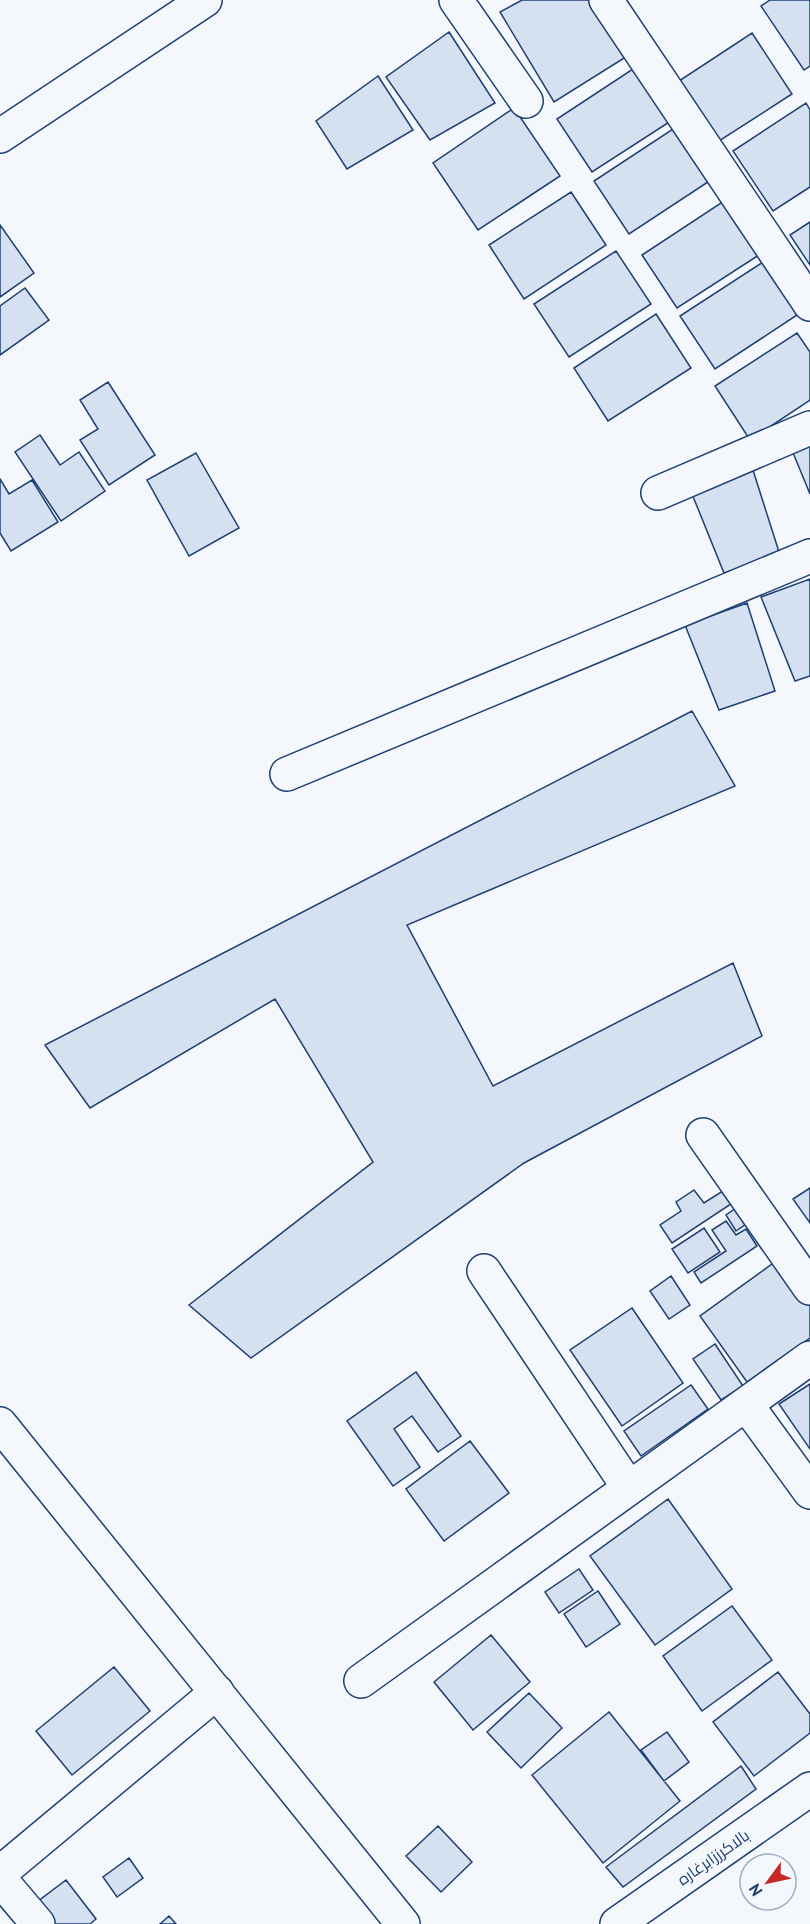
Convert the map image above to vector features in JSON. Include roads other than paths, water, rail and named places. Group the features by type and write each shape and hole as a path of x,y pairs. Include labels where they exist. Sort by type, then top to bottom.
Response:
{"street":[{"path":"0,136 205,0"},
{"path":"456,0 526,101"},
{"path":"606,0 810,304"},
{"path":"658,492 810,428"},
{"path":"287,774 810,556"},
{"path":"703,1135 810,1288"},
{"path":"484,1272 629,1488"},
{"path":"361,1681 810,1358"},
{"path":"746,1404 810,1492"},
{"path":"0,1424 403,1924"},
{"path":"0,1873 217,1692"},
{"name":"بالاکرززابرغاره","path":"617,1924 810,1790"},
{"path":"0,1879 38,1924"}]}
